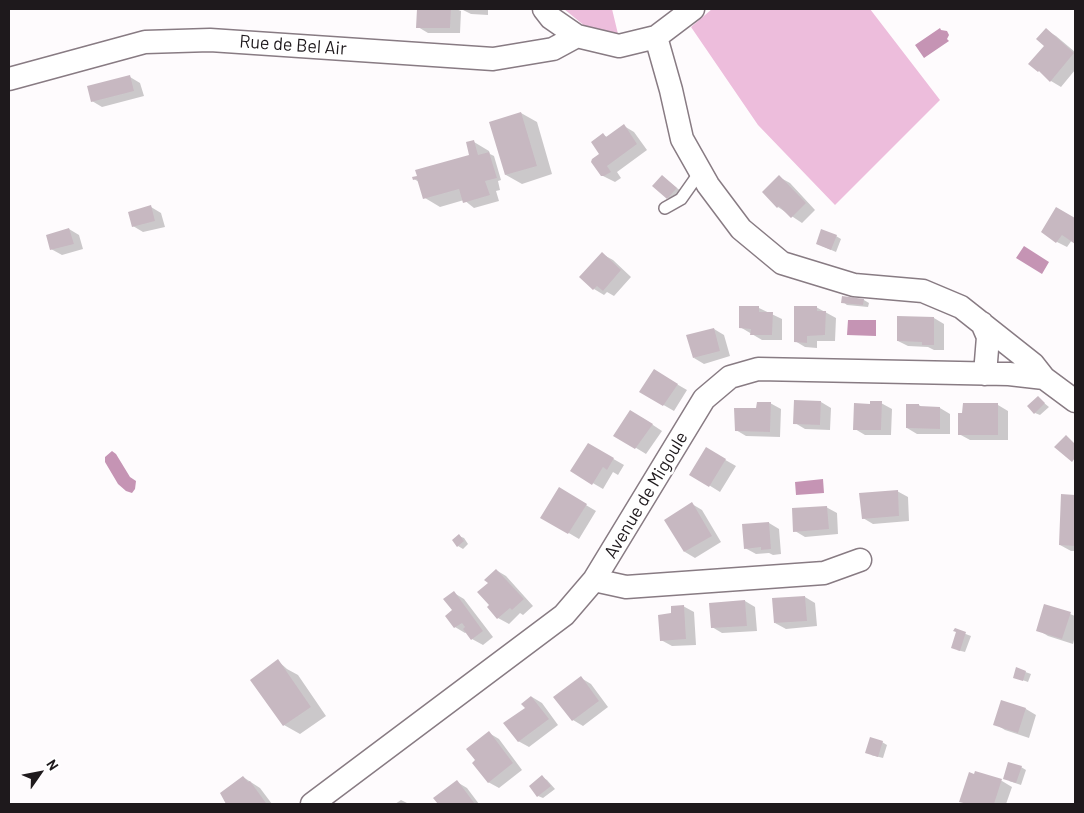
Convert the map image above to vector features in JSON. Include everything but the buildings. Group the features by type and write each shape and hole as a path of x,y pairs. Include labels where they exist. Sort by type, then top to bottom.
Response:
{"street":[{"path":"544,9 551,18 577,36 619,46 656,37 693,9"},
{"name":"Rue de Bel Air","path":"9,79 145,42 210,40 493,59 553,49 577,36"},
{"path":"656,37 682,139 708,185 740,229 782,263 854,285 923,291 961,307 1033,364 1044,378 1075,400"},
{"path":"982,323 988,336 985,374"},
{"name":"Avenue de Migoule","path":"312,804 564,615 594,580 704,399 730,378 758,369 1009,374 1044,378"},
{"path":"594,580 626,588 824,573 860,560"}],"lane":[{"path":"665,208 681,199 700,172"}],"shaded area":[{"path":"564,9 612,9 618,34 586,27"},
{"path":"712,9 870,9 940,100 835,205 758,125 691,27"},
{"path":"940,28 947,31 949,35 947,39 949,41 924,58 915,45"},
{"path":"1024,246 1049,262 1042,274 1016,258"},
{"path":"848,320 876,320 876,336 847,335"},
{"path":"112,451 116,454 130,477 136,481 135,489 132,493 126,491 118,484 105,462 105,457"},
{"path":"823,479 824,493 796,495 795,482"}]}
